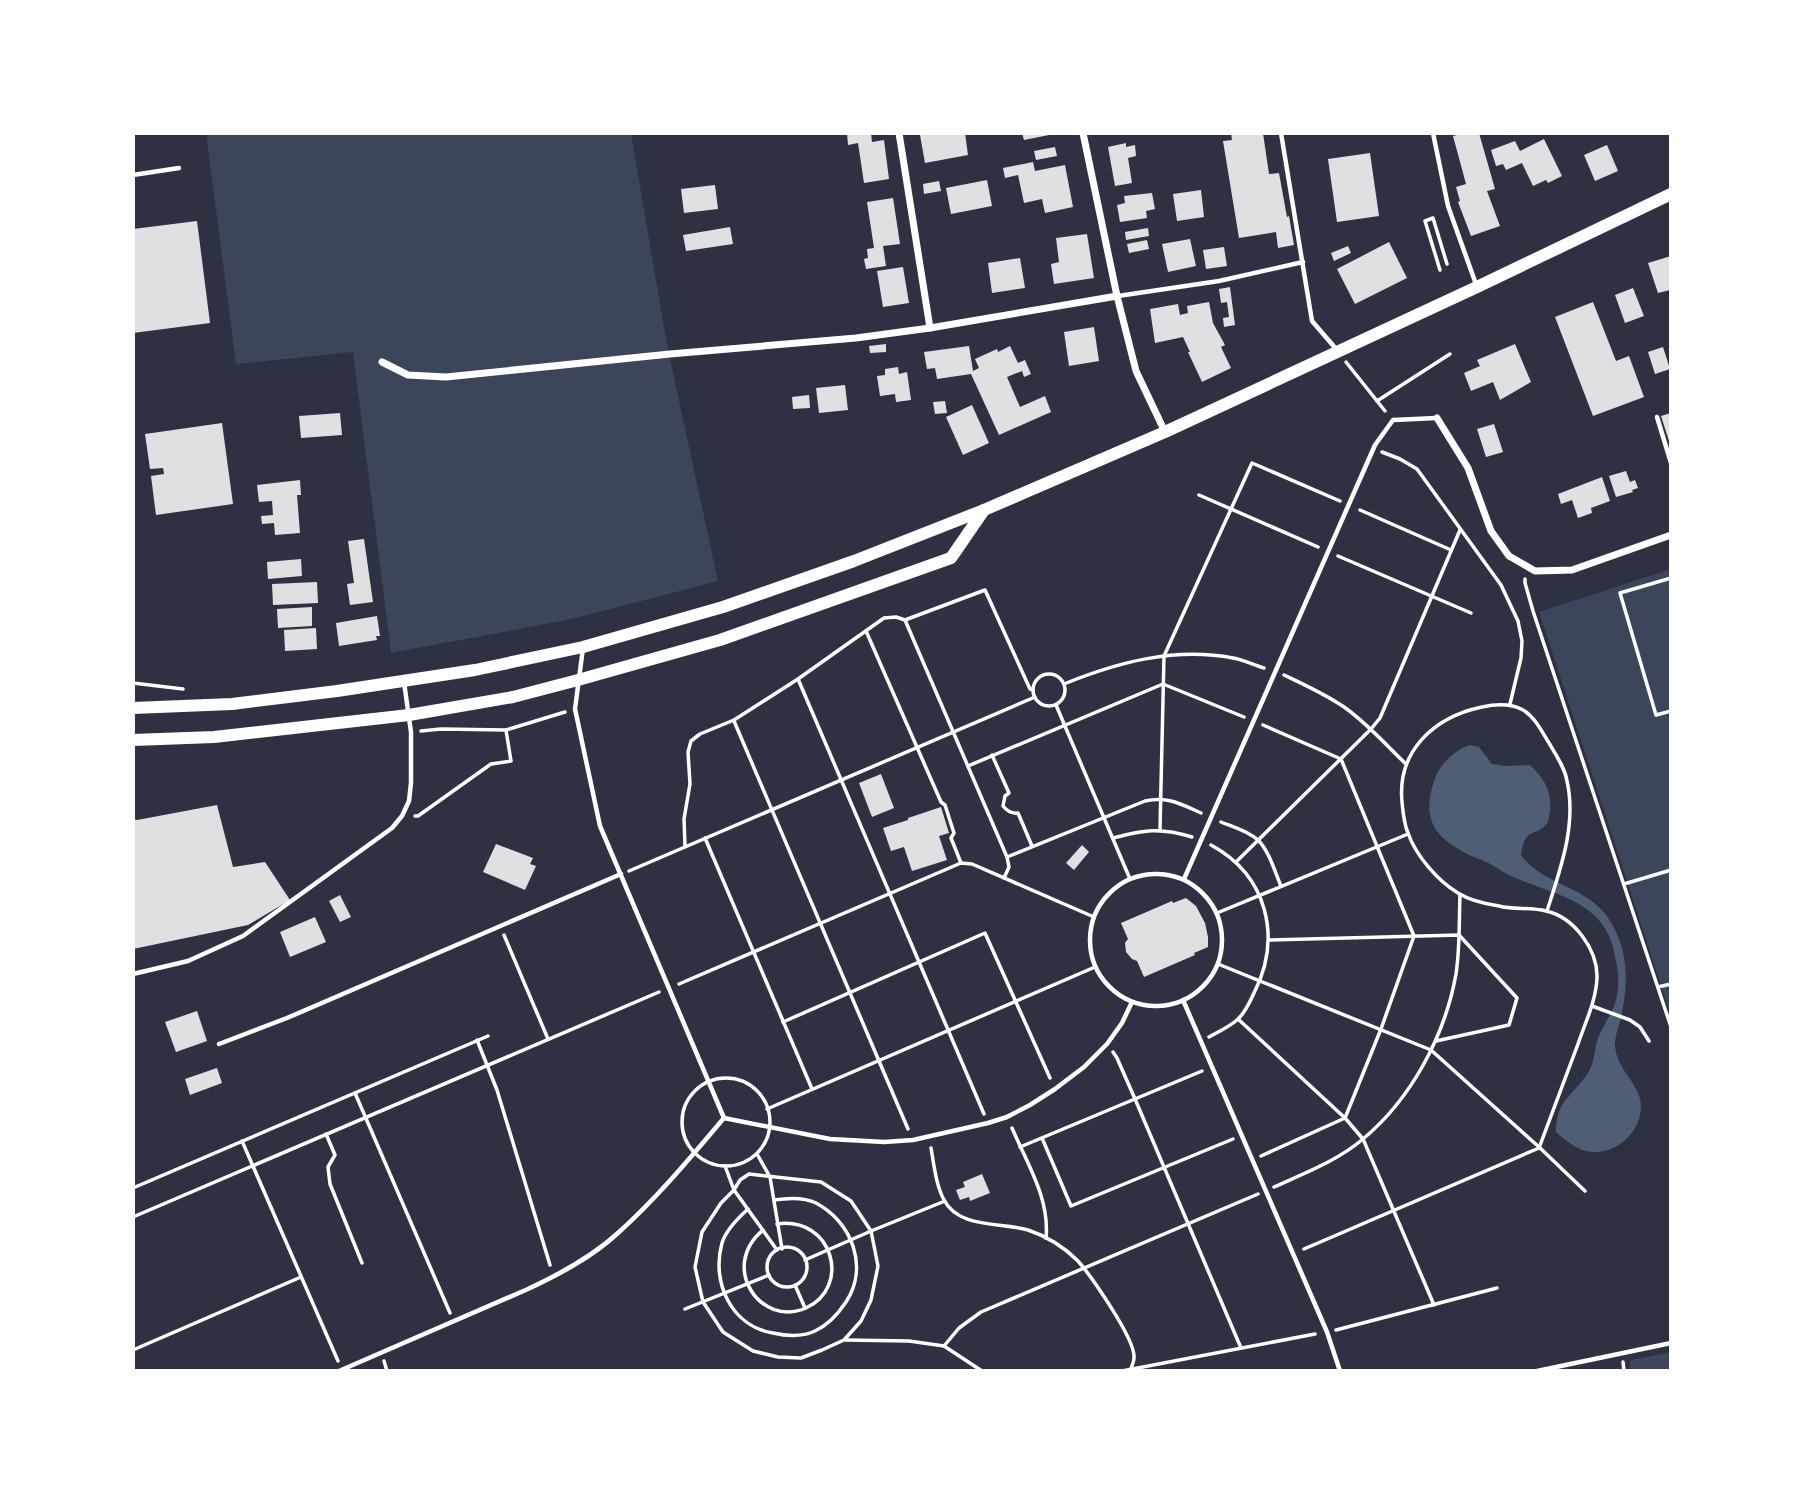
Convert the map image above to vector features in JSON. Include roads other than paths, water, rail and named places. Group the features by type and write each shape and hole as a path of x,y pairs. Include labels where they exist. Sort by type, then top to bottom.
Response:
{"main road":[{"path":"133,708 232,704 475,670 583,647 723,607 854,561 984,510 1165,432 1671,194"},
{"path":"133,740 214,737 409,715 513,697 578,680 720,640 951,558 984,510"}],"street":[{"path":"899,133 930,328"},
{"path":"1083,133 1117,296 1136,371 1165,432"},
{"path":"382,362 408,375 446,377 856,338 1117,296"},
{"path":"1437,418 1468,468 1491,531 1509,556 1527,567 1535,571 1572,570 1671,535"}],"lane":[{"path":"1281,133 1312,321 1338,351"},
{"path":"1433,133 1448,206 1477,287"},
{"path":"133,175 179,168"},
{"path":"1117,296 1219,281 1303,262"},
{"path":"1657,417 1671,463"},
{"path":"1184,879 1374,449 1393,420 1437,418"},
{"path":"583,647 575,709 600,826 724,1118"},
{"path":"133,974 188,961 243,936 393,828 409,800 411,783 411,732 404,681"},
{"path":"219,1044 287,1018 621,874"},
{"path":"1154,874 1184,879 1202,892 1217,913 1222,938 1218,964 1204,986 1183,1000 1158,1006 1132,1002 1110,988 1095,967 1090,942 1094,916 1108,895 1130,878 1154,874"},
{"path":"1183,1000 1327,1332 1340,1371"},
{"path":"724,1118 830,1139 884,1142 928,1138 988,1123 1007,1116 1055,1090 1084,1067 1107,1044 1122,1023 1132,1002"},
{"path":"340,1370 554,1277 585,1258 617,1234 645,1207 724,1118"},
{"path":"1537,1371 1671,1343"}]}
